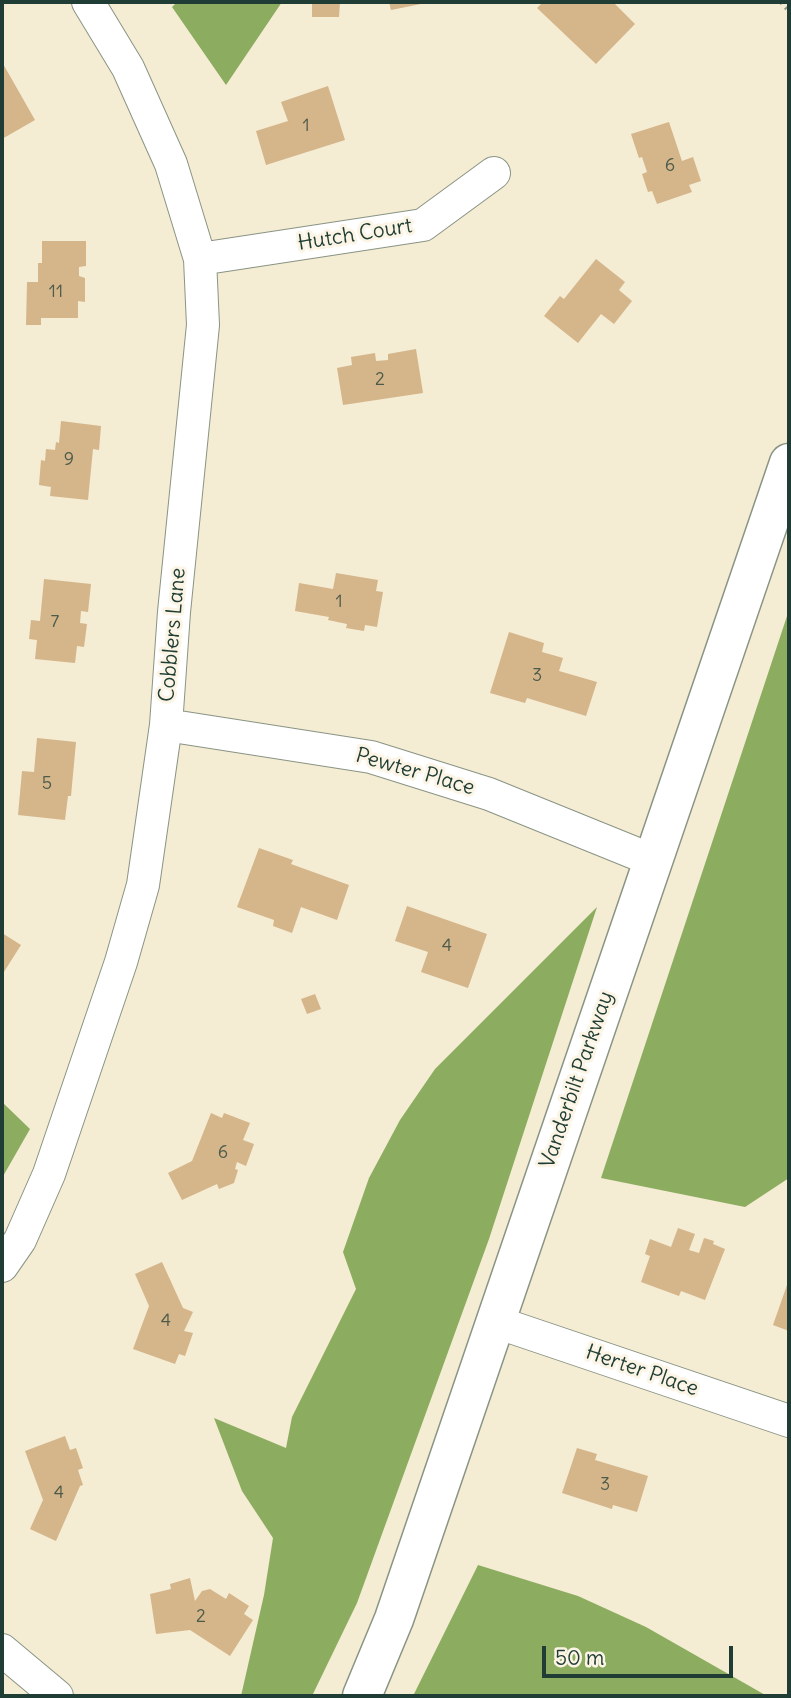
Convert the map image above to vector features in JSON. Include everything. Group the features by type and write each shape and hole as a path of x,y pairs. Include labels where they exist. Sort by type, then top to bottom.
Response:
{"main road":[{"name":"Vanderbilt Parkway","path":"362,1696 394,1619 789,463"}],"street":[{"name":"Cobblers Lane","path":"2,1266 20,1240 49,1174 121,962 143,885 166,725 174,612 203,325 200,259 171,164 128,68 88,2"},
{"name":"Hutch Court","path":"200,259 424,225 494,173"},
{"name":"Pewter Place","path":"166,725 371,757 489,794 652,860"},
{"name":"Herter Place","path":"496,1322 789,1421"},
{"path":"2,1650 57,1696"}],"path":[{"path":"781,2 789,11"}],"green space":[{"path":"177,2 282,2 226,85 172,7"},
{"path":"789,610 789,1178 745,1207 601,1178"},
{"path":"597,907 489,1239 357,1603 312,1696 241,1696 264,1595 273,1538 242,1491 214,1418 286,1448 292,1417 356,1289 343,1252 369,1178 400,1120 435,1069"},
{"path":"2,1102 30,1129 2,1178"},
{"path":"478,1565 578,1596 646,1627 767,1696 413,1696"}],"building":[{"path":"312,2 340,2 339,17 312,17"},
{"path":"389,2 426,2 426,3 391,10"},
{"path":"543,2 613,2 635,24 596,64 537,8"},
{"path":"2,62 35,120 2,139"},
{"path":"328,86 345,140 266,165 256,131 288,121 281,102"},
{"path":"669,122 682,161 693,157 701,181 689,185 692,192 657,204 652,191 648,192 642,174 647,172 631,134"},
{"path":"42,241 86,241 86,266 79,267 79,276 85,278 85,302 78,301 78,318 41,318 41,325 26,325 27,282 38,282 38,263 42,263"},
{"path":"596,259 625,282 619,290 632,301 614,324 601,314 578,343 544,316 560,296 564,299"},
{"path":"416,349 423,393 343,405 337,368 352,365 351,357 375,353 376,361 388,360 388,354"},
{"path":"61,421 101,426 99,450 93,449 88,500 50,496 51,487 39,485 41,460 45,461 46,449 55,450 56,442 59,443"},
{"path":"336,573 378,580 376,591 383,592 377,627 365,625 364,631 346,628 347,624 328,620 329,617 295,611 299,583 333,589"},
{"path":"44,579 91,584 88,612 81,611 80,623 87,624 84,647 77,646 75,663 35,659 37,640 29,639 31,620 40,621"},
{"path":"509,632 544,643 542,652 563,658 559,671 597,682 586,716 527,698 525,703 490,693"},
{"path":"37,738 76,742 71,796 68,796 65,820 18,815 22,771 34,772"},
{"path":"259,848 293,860 291,864 349,885 337,920 301,907 292,933 273,926 274,920 237,907"},
{"path":"407,906 487,934 468,988 421,972 428,952 395,941"},
{"path":"2,933 21,945 2,975"},
{"path":"315,994 321,1009 307,1014 301,999"},
{"path":"211,1113 222,1118 224,1113 250,1123 243,1140 254,1144 246,1166 237,1162 235,1169 238,1170 234,1183 219,1189 217,1184 182,1200 168,1173 192,1161"},
{"path":"678,1228 695,1234 689,1250 699,1253 704,1238 725,1249 705,1300 681,1291 679,1296 641,1282 650,1256 645,1254 650,1239 671,1247"},
{"path":"162,1262 183,1308 193,1312 184,1331 193,1333 185,1356 179,1354 175,1364 133,1349 149,1306 135,1274"},
{"path":"787,1285 789,1286 789,1331 773,1325"},
{"path":"65,1436 70,1450 76,1448 83,1468 78,1470 83,1485 80,1486 56,1541 30,1529 43,1500 25,1451"},
{"path":"577,1448 597,1454 595,1460 648,1476 637,1512 613,1505 612,1509 562,1493"},
{"path":"190,1578 195,1601 202,1591 210,1589 226,1599 229,1593 249,1606 244,1614 253,1620 230,1656 190,1630 156,1634 150,1594 171,1589 170,1584"}]}
